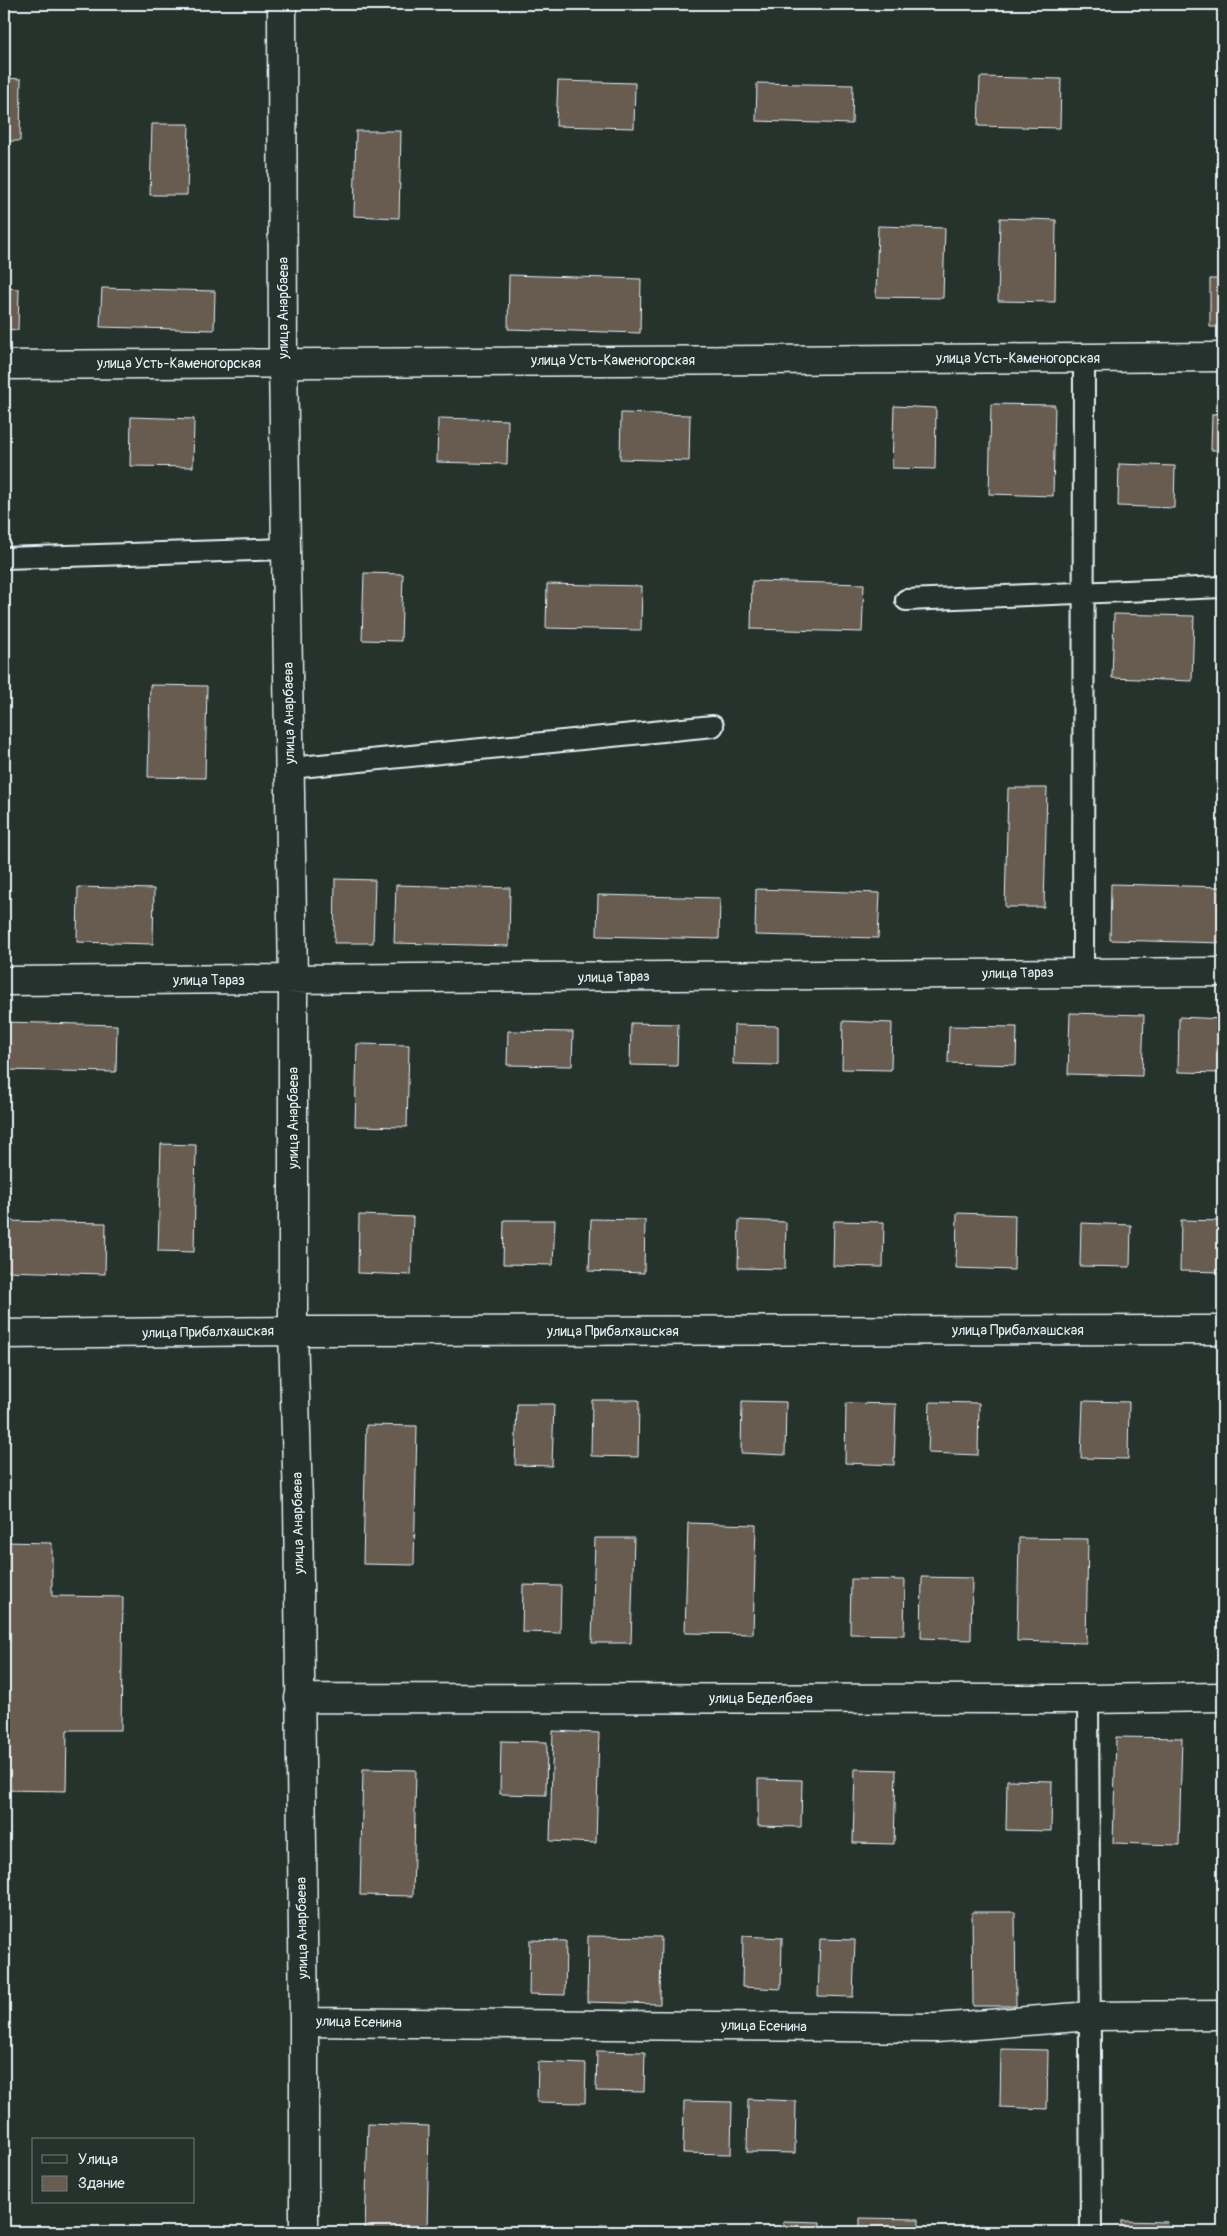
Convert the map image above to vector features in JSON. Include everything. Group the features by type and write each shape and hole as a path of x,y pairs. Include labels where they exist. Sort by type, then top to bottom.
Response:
{"street":[{"name":"улица Анарбаева","path":"282,4 283,362 293,980 293,1331 298,1501 304,2022 304,2232"},
{"name":"улица Усть-Каменогорская","path":"4,365 1223,357"},
{"name":"улица Тараз","path":"4,981 1223,972"},
{"name":"улица Прибалхашская","path":"4,1334 293,1331 1223,1330"},
{"name":"улица Беделбаев","path":"299,1698 1088,1699 1223,1697"},
{"name":"улица Есенина","path":"304,2022 936,2028 1091,2016 1223,2015"}],"lane":[{"path":"1083,973 1084,358"},
{"path":"4,558 286,549"},
{"path":"906,600 1223,587"},
{"path":"290,768 713,726"},
{"path":"1088,1699 1091,2232"}],"building":[{"path":"980,77 1061,79 1060,128 978,126"},
{"path":"4,78 21,79 20,141 4,141"},
{"path":"558,81 635,83 634,128 556,126"},
{"path":"757,83 853,85 852,124 756,121"},
{"path":"152,124 189,124 187,195 150,195"},
{"path":"356,131 401,131 399,218 354,216"},
{"path":"1000,218 1056,220 1055,302 998,301"},
{"path":"878,226 945,228 943,298 876,297"},
{"path":"509,275 641,279 640,333 508,329"},
{"path":"1210,279 1223,279 1223,327 1210,327"},
{"path":"4,288 19,289 18,330 4,329"},
{"path":"102,288 215,291 214,330 100,327"},
{"path":"991,404 1055,405 1053,496 989,494"},
{"path":"894,406 936,408 935,469 892,468"},
{"path":"621,413 690,415 689,461 620,459"},
{"path":"1212,414 1223,414 1223,450 1211,450"},
{"path":"131,417 194,419 193,467 130,466"},
{"path":"438,418 508,420 507,464 437,462"},
{"path":"1119,464 1175,466 1174,508 1118,506"},
{"path":"364,573 403,574 401,641 362,640"},
{"path":"752,581 864,584 862,632 751,629"},
{"path":"547,584 642,586 641,630 546,628"},
{"path":"1114,614 1194,616 1192,681 1112,678"},
{"path":"150,685 207,686 205,778 148,777"},
{"path":"1008,788 1047,788 1044,907 1005,907"},
{"path":"335,879 375,880 373,943 334,943"},
{"path":"1111,884 1223,887 1223,943 1110,940"},
{"path":"396,885 510,888 509,946 394,943"},
{"path":"78,887 154,889 153,944 77,942"},
{"path":"756,889 880,893 878,938 755,935"},
{"path":"598,895 720,898 719,939 597,936"},
{"path":"1070,1013 1144,1015 1142,1076 1068,1074"},
{"path":"1179,1017 1223,1019 1223,1073 1178,1072"},
{"path":"843,1021 892,1023 891,1070 842,1069"},
{"path":"4,1022 117,1025 116,1072 4,1070"},
{"path":"631,1023 678,1024 677,1066 630,1065"},
{"path":"734,1025 778,1026 778,1065 733,1064"},
{"path":"949,1026 1017,1027 1016,1065 948,1063"},
{"path":"508,1031 573,1032 572,1066 507,1065"},
{"path":"357,1044 409,1045 407,1127 355,1126"},
{"path":"161,1144 196,1145 194,1252 158,1251"},
{"path":"957,1213 1015,1215 1014,1270 956,1268"},
{"path":"359,1215 413,1217 411,1275 358,1273"},
{"path":"591,1219 645,1220 644,1273 589,1271"},
{"path":"504,1220 555,1220 553,1265 503,1264"},
{"path":"739,1220 786,1222 785,1269 738,1268"},
{"path":"1181,1220 1223,1221 1223,1272 1180,1271"},
{"path":"4,1221 106,1223 105,1274 4,1271"},
{"path":"834,1221 884,1222 883,1267 833,1266"},
{"path":"1081,1223 1131,1225 1130,1267 1080,1266"},
{"path":"592,1400 639,1400 638,1457 591,1456"},
{"path":"742,1401 786,1402 785,1455 741,1453"},
{"path":"1083,1401 1129,1402 1128,1459 1081,1458"},
{"path":"930,1402 979,1403 978,1455 928,1453"},
{"path":"846,1403 896,1404 894,1465 845,1463"},
{"path":"517,1404 554,1404 552,1466 515,1465"},
{"path":"366,1425 417,1426 414,1565 363,1564"},
{"path":"688,1523 756,1525 753,1634 685,1633"},
{"path":"595,1538 634,1538 631,1643 592,1643"},
{"path":"1019,1538 1088,1539 1086,1643 1017,1641"},
{"path":"4,1542 52,1543 52,1596 123,1597 121,1730 67,1730 66,1791 4,1790"},
{"path":"1222,1575 1223,1628 1221,1628"},
{"path":"922,1577 972,1578 971,1640 921,1638"},
{"path":"851,1579 905,1580 904,1635 850,1634"},
{"path":"523,1585 561,1586 560,1633 522,1632"},
{"path":"553,1731 599,1733 596,1843 550,1841"},
{"path":"1116,1737 1182,1738 1179,1845 1113,1843"},
{"path":"501,1741 547,1742 546,1795 500,1794"},
{"path":"363,1769 416,1770 413,1896 360,1895"},
{"path":"855,1769 896,1770 894,1844 853,1843"},
{"path":"758,1779 802,1780 801,1827 758,1826"},
{"path":"1007,1780 1052,1781 1051,1831 1006,1830"},
{"path":"972,1912 1015,1912 1016,2006 973,2006"},
{"path":"588,1936 661,1937 660,2004 587,2002"},
{"path":"743,1936 782,1938 781,1989 742,1987"},
{"path":"820,1939 855,1940 853,1997 818,1996"},
{"path":"530,1940 566,1941 565,1995 529,1994"},
{"path":"1001,2049 1048,2050 1047,2109 1000,2107"},
{"path":"597,2051 645,2052 644,2092 596,2091"},
{"path":"538,2062 586,2064 585,2103 537,2102"},
{"path":"748,2099 796,2101 795,2153 747,2152"},
{"path":"684,2101 732,2102 731,2154 683,2153"},
{"path":"368,2124 429,2126 427,2232 365,2232"},
{"path":"860,2218 919,2219 919,2232 860,2232"},
{"path":"783,2221 820,2222 820,2232 783,2232"},
{"path":"1121,2221 1167,2222 1166,2232 1121,2232"},
{"path":"600,2225 645,2227 645,2232 600,2232"},
{"path":"529,2227 580,2229 580,2232 529,2232"},
{"path":"988,2229 1060,2231 1060,2232 988,2232"}]}
